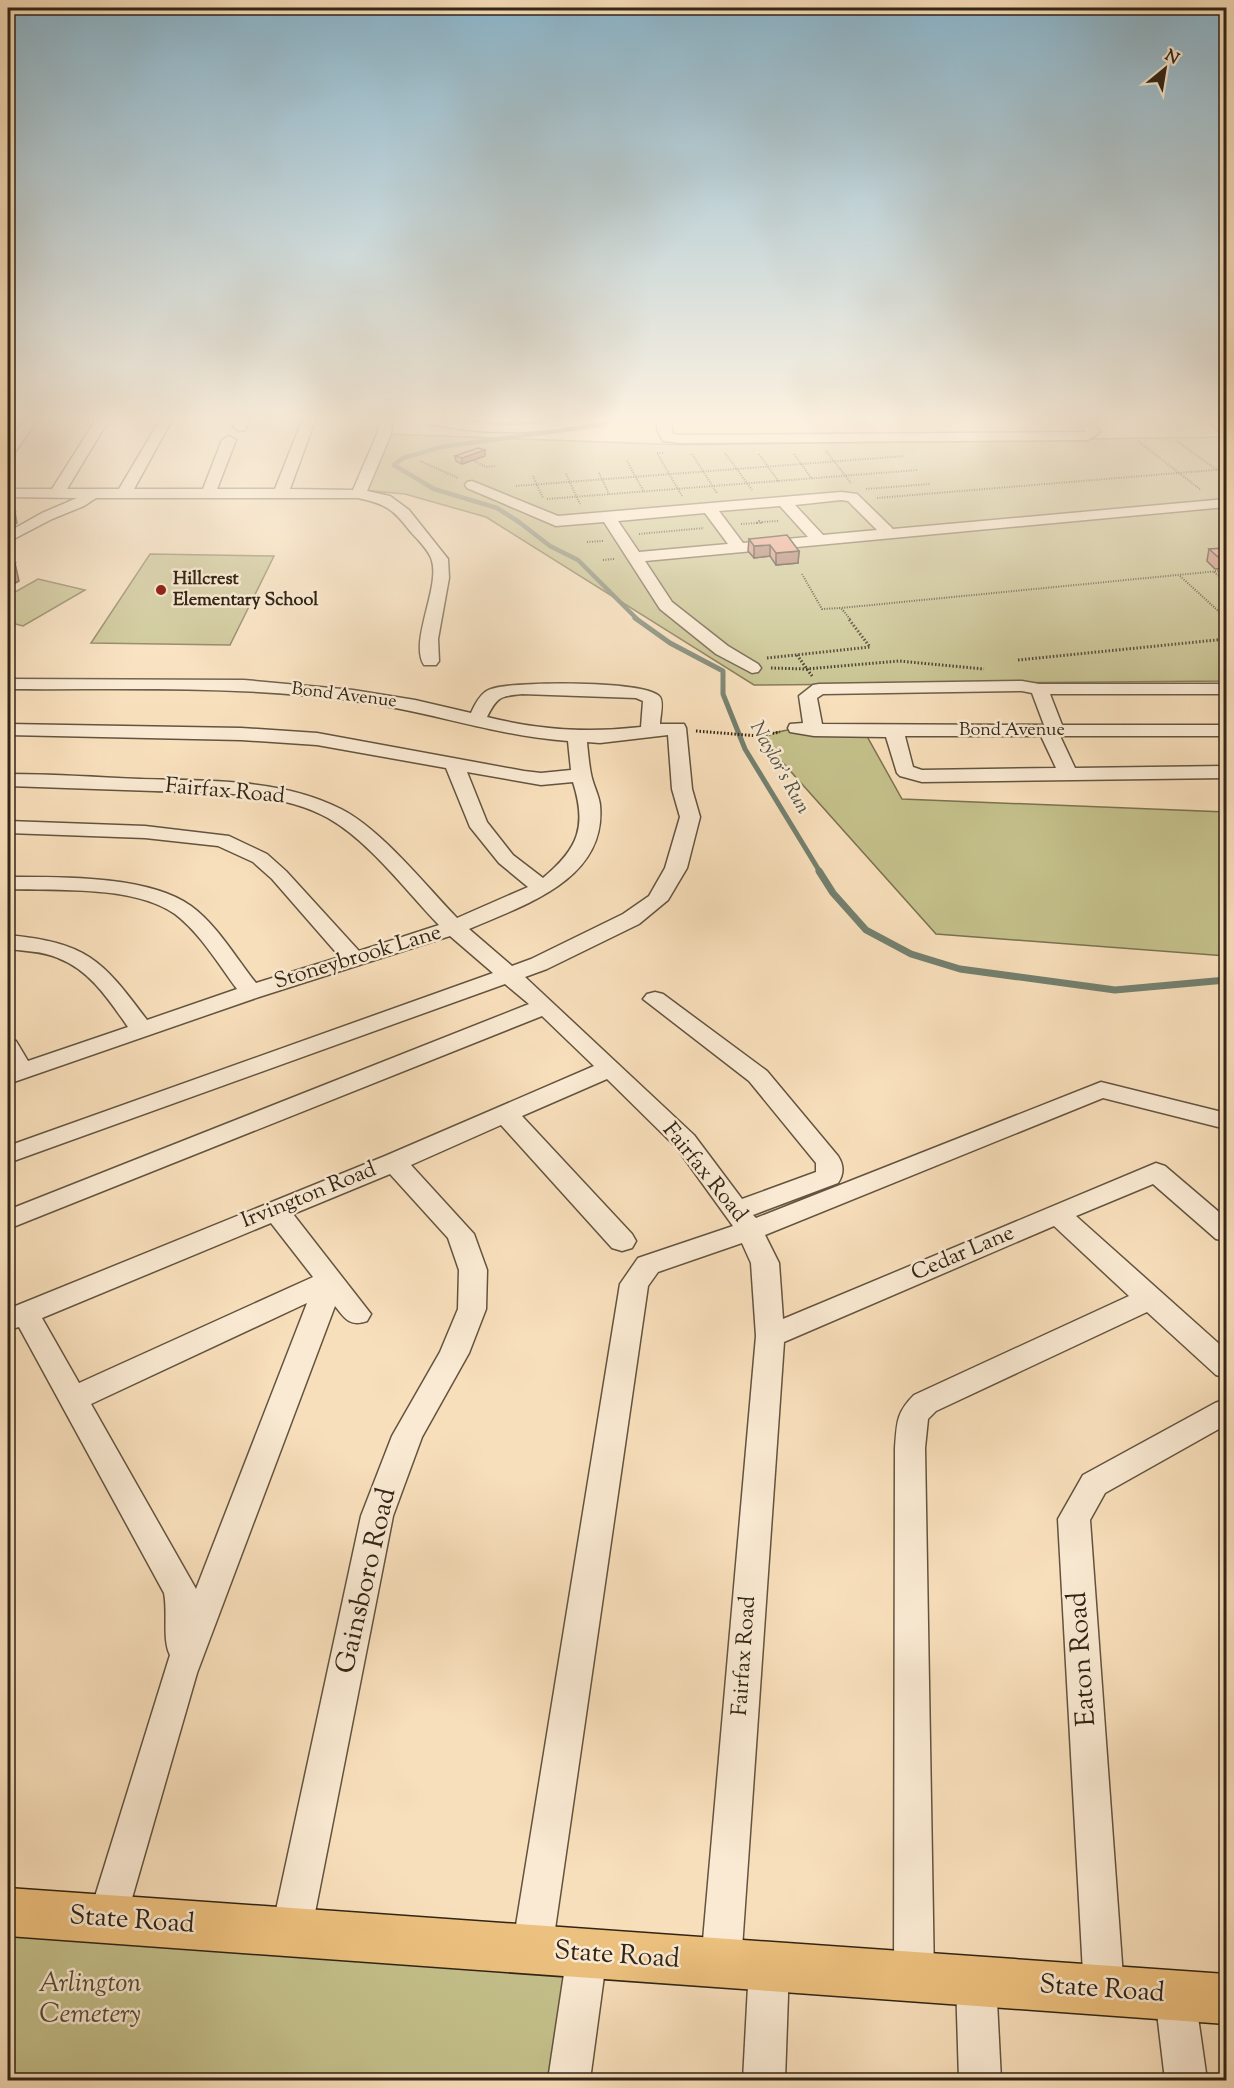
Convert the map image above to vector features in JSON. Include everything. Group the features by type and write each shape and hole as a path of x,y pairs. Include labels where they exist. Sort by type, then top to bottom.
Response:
{"main road":[{"name":"State Road","path":"8,1912 1227,2000"}],"street":[{"path":"406,515 440,560 441,578 429,639 430,661"},
{"path":"543,515 556,521 628,515"},
{"path":"714,515 738,547"},
{"path":"799,515 819,540"},
{"path":"871,515 890,534"},
{"path":"635,557 1089,515"},
{"path":"8,538 47,516"},
{"path":"609,517 666,605 722,650 746,664"},
{"name":"Bond Avenue","path":"8,684 244,685 365,697 438,709 522,731 577,736 650,732 677,728 682,789 690,817 676,868 657,900 631,919 539,964 509,974"},
{"name":"Bond Avenue","path":"1039,689 1022,686 819,689 808,696 806,729 1227,730"},
{"path":"477,719 490,697 501,691 526,688 640,693 652,699 650,732"},
{"path":"1068,774 1051,730 1039,689 1227,689"},
{"path":"8,729 241,734 306,739 541,778 581,775"},
{"path":"894,731 903,769 913,774 1227,772"},
{"name":"Stoneybrook Lane","path":"14,1074 251,992 454,928 543,888 569,867 589,836 590,804 581,775 577,736"},
{"path":"454,764 477,823 506,859 543,888"},
{"name":"Fairfax Road","path":"8,780 200,787 253,792 295,798 335,814 368,837 454,928 544,1006 685,1142 743,1220 765,1263 770,1336 721,1963"},
{"path":"8,827 145,832 222,840 260,858 279,875 354,959"},
{"path":"8,883 116,889 165,901 183,910 251,992"},
{"path":"8,942 50,948 68,953 85,963 112,989 142,1030"},
{"path":"8,1155 414,1011 509,974"},
{"path":"532,1950 634,1284 648,1265 829,1177 829,1162 758,1076 655,999"},
{"path":"8,1220 544,1006"},
{"path":"8,1046 14,1074"},
{"name":"Irvington Road","path":"16,1317 393,1162 609,1069"},
{"path":"743,1220 777,1221 1101,1090 1227,1121"},
{"path":"506,1114 622,1241"},
{"name":"Gainsboro Road","path":"291,1933 377,1516 407,1436 454,1353 472,1309 473,1270 460,1234 393,1162"},
{"name":"Cedar Lane","path":"770,1336 1156,1172 1227,1232"},
{"path":"275,1210 357,1314"},
{"path":"1058,1214 1227,1367"},
{"path":"73,1399 330,1281"},
{"path":"106,1919 180,1673 330,1281"},
{"path":"914,1977 910,1460 913,1415 925,1403 1150,1298"},
{"path":"16,1317 73,1399 180,1591 185,1628 180,1673"},
{"name":"Eaton Road","path":"1104,1991 1074,1519 1094,1484 1227,1411"},
{"path":"180,1591 191,1594 202,1591 216,1579"},
{"path":"569,2080 587,1954"},
{"path":"764,2080 769,1967"},
{"path":"976,1981 980,2080"},
{"path":"1175,1996 1186,2080"}],"path":[{"path":"621,535 757,523"},
{"path":"671,531 686,552"},
{"path":"802,574 822,609 1216,571 1227,582"},
{"path":"1179,575 1227,618"},
{"path":"746,664 797,654 870,646 841,608"},
{"path":"1018,660 1227,639"},
{"path":"797,654 813,678"},
{"path":"746,664 806,669 899,661 988,669"},
{"path":"712,734 759,736"}],"green space":[{"path":"481,515 1226,515 1226,681 754,685"},
{"path":"150,554 274,556 230,645 91,643"},
{"path":"38,579 85,590 23,626 8,622 8,596"},
{"path":"797,728 864,731 902,799 1226,812 1226,956 936,934 759,736"},
{"name":"Arlington Cemetery","path":"8,1912 587,1954 567,2080 8,2080"}],"building":[{"path":"787,535 799,551 776,553 770,545 754,546 749,539"},
{"path":"1227,548 1227,556 1218,557 1209,549"}],"waterway":[{"name":"Naylor's Run","path":"509,515 550,546 578,560 637,619"},
{"name":"Naylor's Run","path":"635,618 670,643 723,671 723,694 745,749 820,872"},
{"name":"Naylor's Run","path":"819,871 833,893 866,930 911,954 960,969 1115,990 1226,980"}],"place":[{"name":"Hillcrest Elementary School","path":"161,590"}]}
